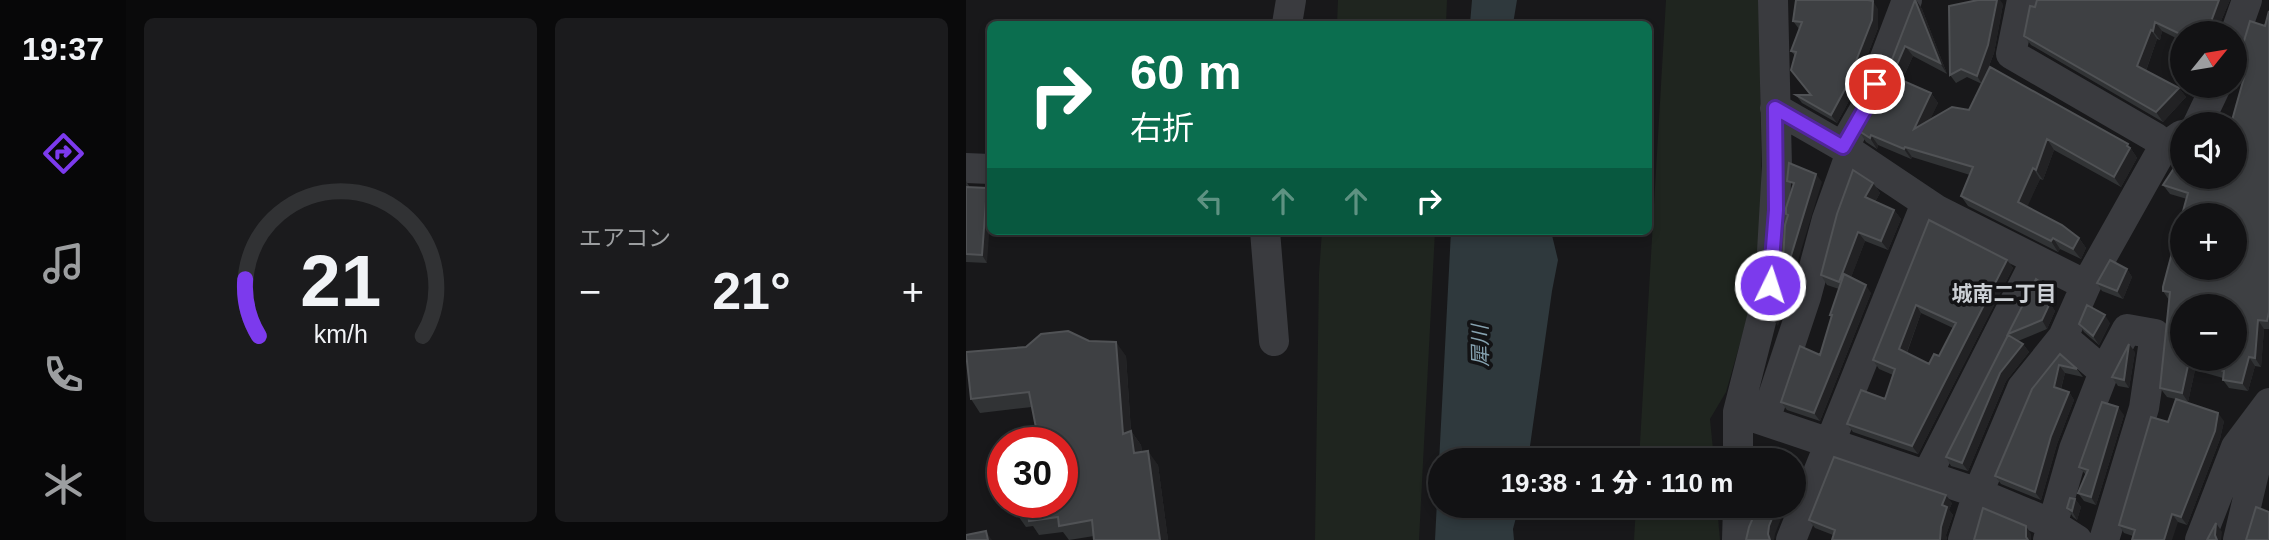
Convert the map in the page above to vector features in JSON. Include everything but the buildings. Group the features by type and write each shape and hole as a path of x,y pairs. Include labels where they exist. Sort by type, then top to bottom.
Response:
{"street":[{"path":"1288,21 1292,0"},
{"path":"1742,448 1751,416 1770,285 1776,210 1773,0"},
{"path":"1751,416 1806,297 1847,150 1907,0"},
{"path":"2022,0 2011,54 2156,138 2170,140"},
{"path":"2240,21 2247,0"},
{"path":"1775,108 1847,150 1926,203 2086,285"},
{"path":"1963,540 1978,493 2022,388 2063,337 2086,285 2170,146"},
{"path":"966,168 987,169"},
{"path":"1791,540 1926,203"},
{"path":"1265,235 1274,341"},
{"path":"1927,475 2036,260"},
{"path":"2050,532 2074,449 2104,372 2127,329 2155,334 2144,408 2104,540"},
{"path":"2063,337 2104,372"},
{"path":"2200,540 2236,447 2269,403"},
{"path":"2238,540 2262,470 2269,411"},
{"path":"1751,416 1978,493 2050,532 2077,540"},
{"path":"1737,540 1738,518"}],"shaded area":[{"path":"1338,0 1447,0 1446,21 1337,21"},
{"path":"1666,0 1759,0 1762,221 1749,312 1726,392 1710,419 1713,448 1640,448"},
{"path":"1322,235 1435,235 1419,540 1315,540"},
{"path":"1635,518 1718,518 1720,540 1634,540"}],"water":[{"path":"1472,0 1517,0 1514,21 1470,21"},
{"name":"犀川","path":"1451,235 1552,235 1558,260 1530,448 1440,448"},
{"path":"1436,518 1516,518 1514,540 1435,540"}],"district":[{"name":"城南二丁目","path":"2004,293"}],"route":[{"path":"1770,285 1776,210 1775,108 1843,147 1867,105 1875,84"}]}
